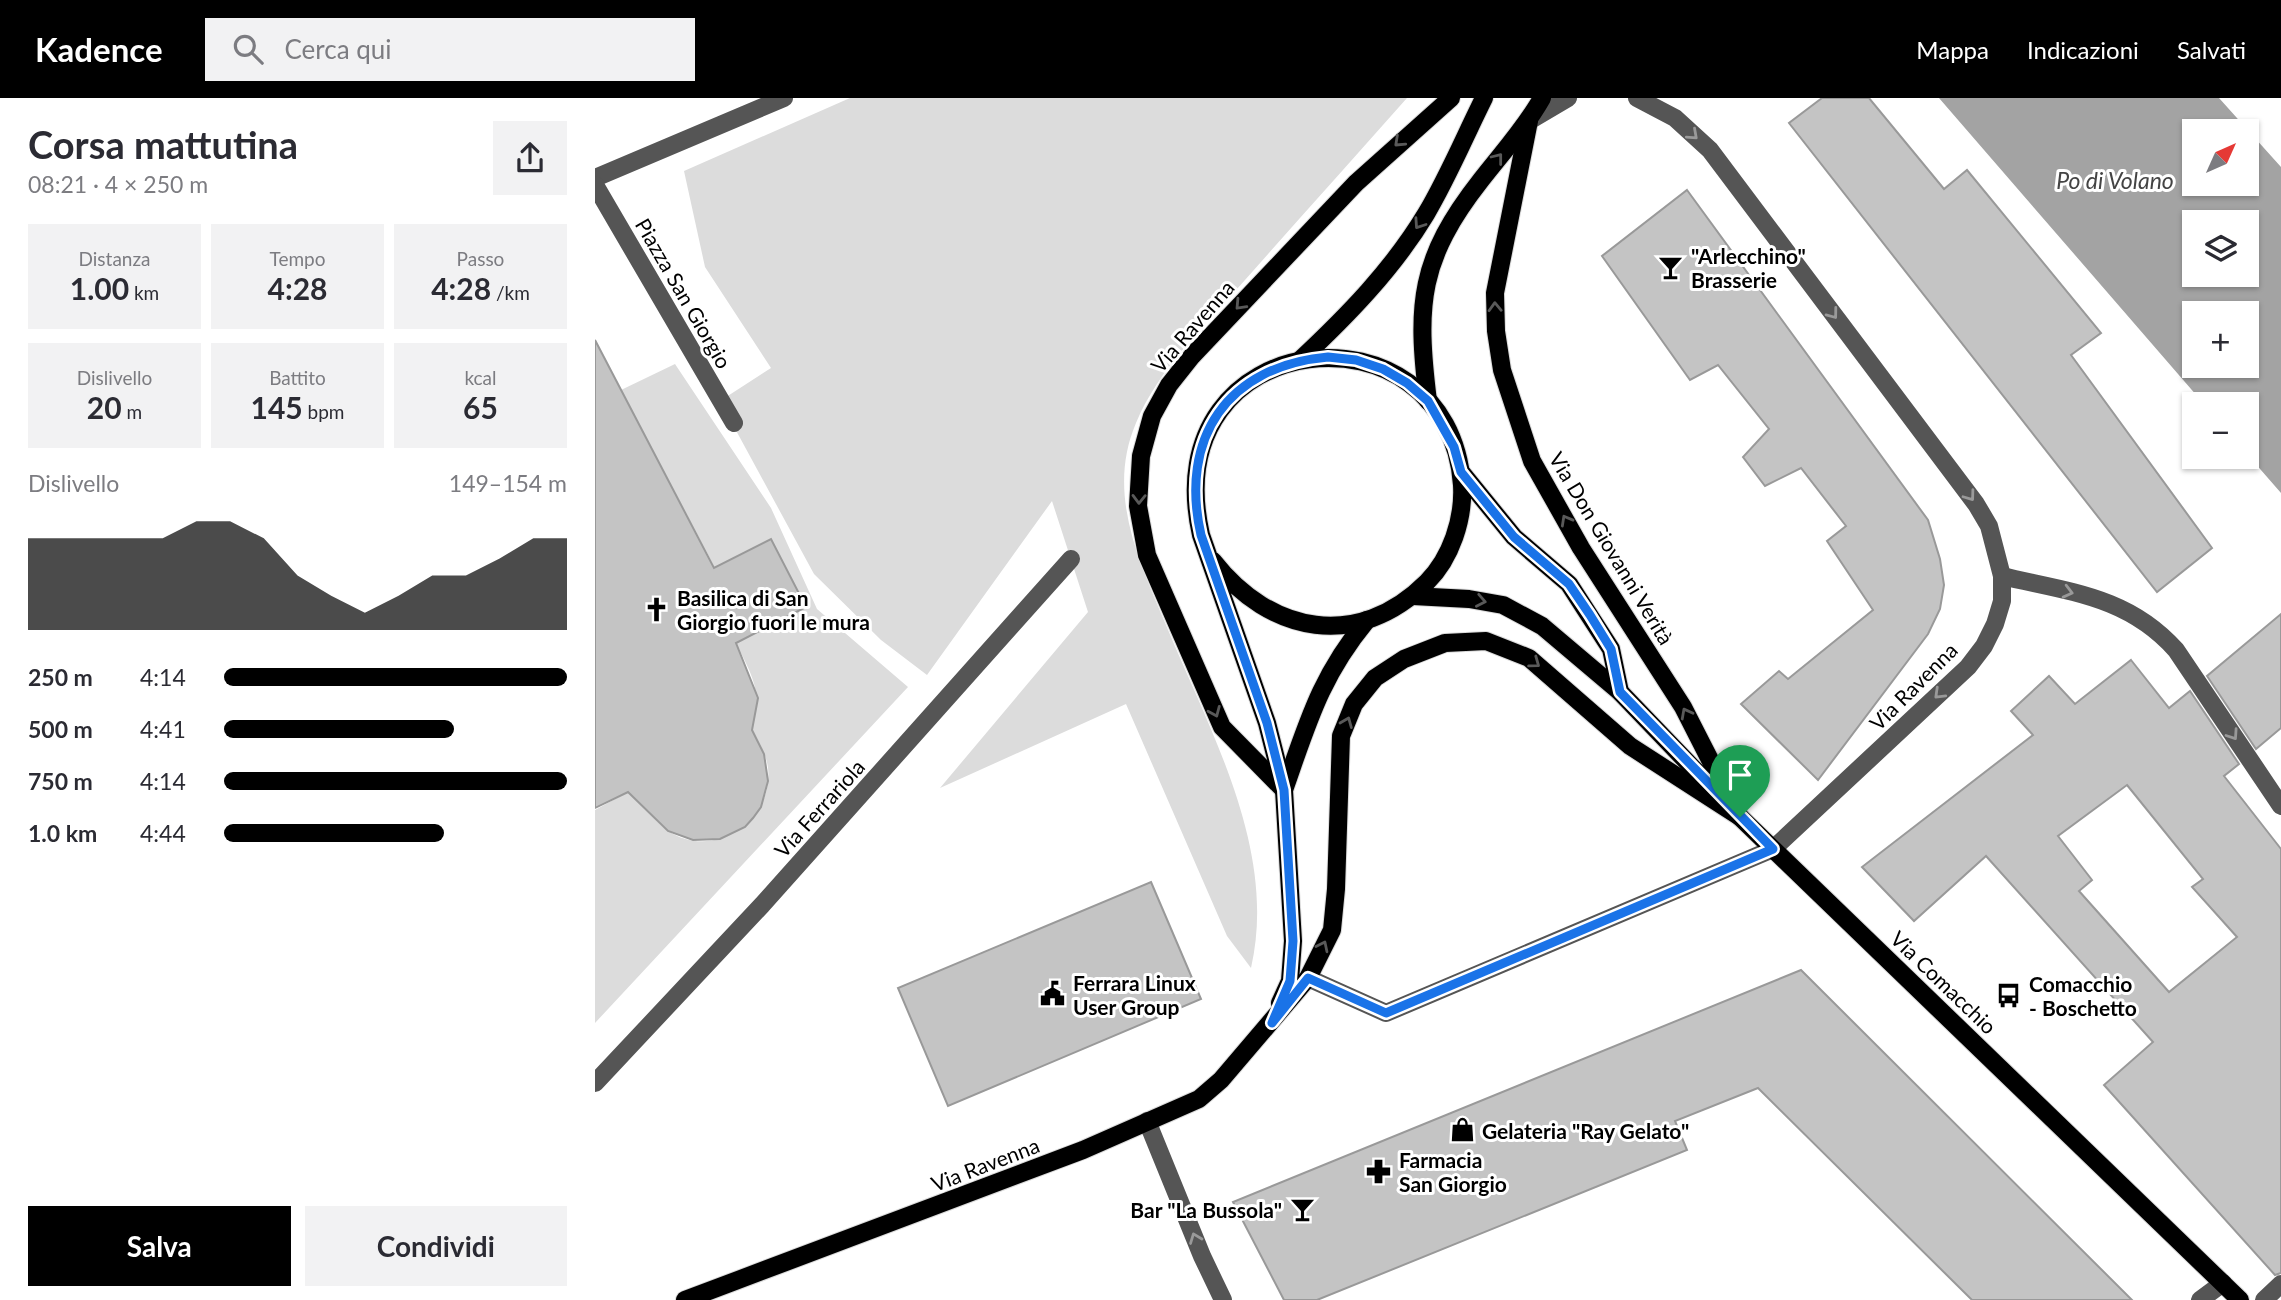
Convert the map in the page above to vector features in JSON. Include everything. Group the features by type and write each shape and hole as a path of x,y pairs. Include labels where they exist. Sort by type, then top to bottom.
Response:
{"main road":[{"name":"Via Ravenna","path":"1284,790 1222,727 1147,555 1138,506 1141,456 1153,416 1169,386 1192,356 1356,183 1451,98"},
{"name":"Via Ravenna","path":"1300,360 1352,310 1394,260 1426,213 1483,98"},
{"name":"Via Ravenna","path":"1428,401 1420,332 1425,291 1434,253 1449,223 1529,121 1542,98"},
{"name":"Via Don Giovanni Verità","path":"1529,121 1495,293 1496,331 1502,370 1532,461 1581,548 1683,707 1740,817"},
{"name":"Via Ravenna","path":"1213,561 1231,584 1254,603 1280,617 1308,624 1338,625 1367,620 1391,610 1413,596 1433,576 1448,553 1462,499 1461,472 1454,447 1428,401 1407,383 1383,369 1356,360 1328,357 1300,360 1273,369 1249,383 1227,402 1211,425 1200,451 1194,479 1195,507 1201,535 1213,561 1267,723 1284,790 1293,941 1290,981 1272,1023"},
{"path":"1461,472 1514,537 1569,584 1611,649 1620,692"},
{"name":"Via Comacchio","path":"1413,596 1469,598 1503,605 1542,626 1620,692 1740,817 2240,1300"},
{"name":"Via Ravenna","path":"1284,790 1319,690 1340,652 1367,620"},
{"name":"Via Ravenna","path":"685,1300 1030,1172 1199,1099 1236,1065 1308,978 1332,930 1338,849 1341,736 1354,704 1375,678 1404,659 1445,643 1486,640 1529,658 1630,746 1740,817"}],"street":[{"path":"595,178 784,98"},
{"name":"Via Ravenna","path":"1529,121 1568,98"},
{"name":"Via Ravenna","path":"1308,978 1386,1013 1773,849 1968,667 1996,624 2001,601 2002,576 1989,526 1976,504 1710,150 1675,118 1637,98"},
{"name":"Piazza San Giorgio","path":"595,185 734,423"},
{"name":"Via Ferrariola","path":"595,1083 762,905 1071,559"},
{"path":"2002,576 2101,600 2139,616 2157,629 2176,650 2281,806"},
{"path":"1147,1121 1202,1256 1223,1300"},
{"path":"2200,1300 2223,1283"},
{"path":"2264,1300 2281,1284"}],"shaded area":[{"path":"850,98 1407,98 1170,365 1136,423 1128,449 1124,475 1125,501 1137,551 1219,749 1248,836 1255,880 1257,924 1251,968 1227,936 1126,704 940,788 1088,612 1052,501 927,675 881,640 814,574 720,401 771,368 705,267 684,171"},
{"path":"675,364 771,508 817,609 908,687 595,1023 595,810 637,787 658,822 668,831 686,839 704,841 721,838 738,831 751,819 761,804 767,787 768,768 763,750 749,723 756,702 754,683 736,643 806,607 771,539 715,568 621,390"}],"water":[{"name":"Po di Volano","path":"1939,98 2219,98 2238,119 2182,119 2182,196 2259,196 2259,143 2281,167 2281,493 2259,468 2259,392 2194,392"}],"building":[{"path":"1822,98 1869,98 1944,189 1967,170 2101,333 2071,355 2212,548 2157,592 1789,123"},
{"path":"1687,190 1928,520 1940,559 1944,585 1940,609 1928,634 1818,780 1741,704 1779,671 1788,679 1873,610 1827,541 1846,526 1801,468 1765,486 1743,457 1769,429 1718,365 1690,380 1602,256"},
{"name":"Basilica di San Giorgio fuori le mura","path":"595,340 714,568 771,539 806,607 736,643 758,698 752,730 764,754 768,781 761,807 753,818 745,827 720,839 693,840 668,831 628,792 595,808"},
{"path":"2281,614 2281,728 2256,749 2207,676"},
{"path":"2131,660 2169,708 2190,691 2239,764 2224,776 2281,849 2281,1273 2275,1275 2104,1085 2153,1042 1986,856 1914,921 1862,867 2033,735 2011,711 2049,676 2075,704","holes":["2127,785 2203,879 2192,887 2237,937 2169,992 2079,891 2092,880 2058,836"]},
{"path":"1151,882 1201,999 948,1106 898,988"},
{"path":"1801,970 2132,1300 1972,1300 1758,1088 1675,1121 1687,1150 1317,1300 1284,1300 1233,1202"}],"place":[{"name":"\"Arlecchino\" Brasserie","path":"1671,267"},
{"name":"Basilica di San Giorgio fuori le mura","path":"657,609"},
{"name":"Ferrara Linux User Group","path":"1053,994"},
{"name":"Comacchio - Boschetto","path":"2009,995"},
{"name":"Gelateria \"Ray Gelato\"","path":"1462,1130"},
{"name":"Farmacia San Giorgio","path":"1379,1171"},
{"name":"Bar \"La Bussola\"","path":"1302,1209"}],"route":[{"path":"1328,357 1356,360 1383,369 1407,383 1428,401 1443,422 1461,472 1514,537 1569,584 1611,649 1620,692 1740,817 1773,849 1386,1013 1308,978 1272,1023 1290,981 1293,941 1284,790 1267,723 1213,561 1201,535 1195,507 1194,479 1200,451 1211,425 1227,402 1249,383 1273,369 1300,360 1328,357"}]}
